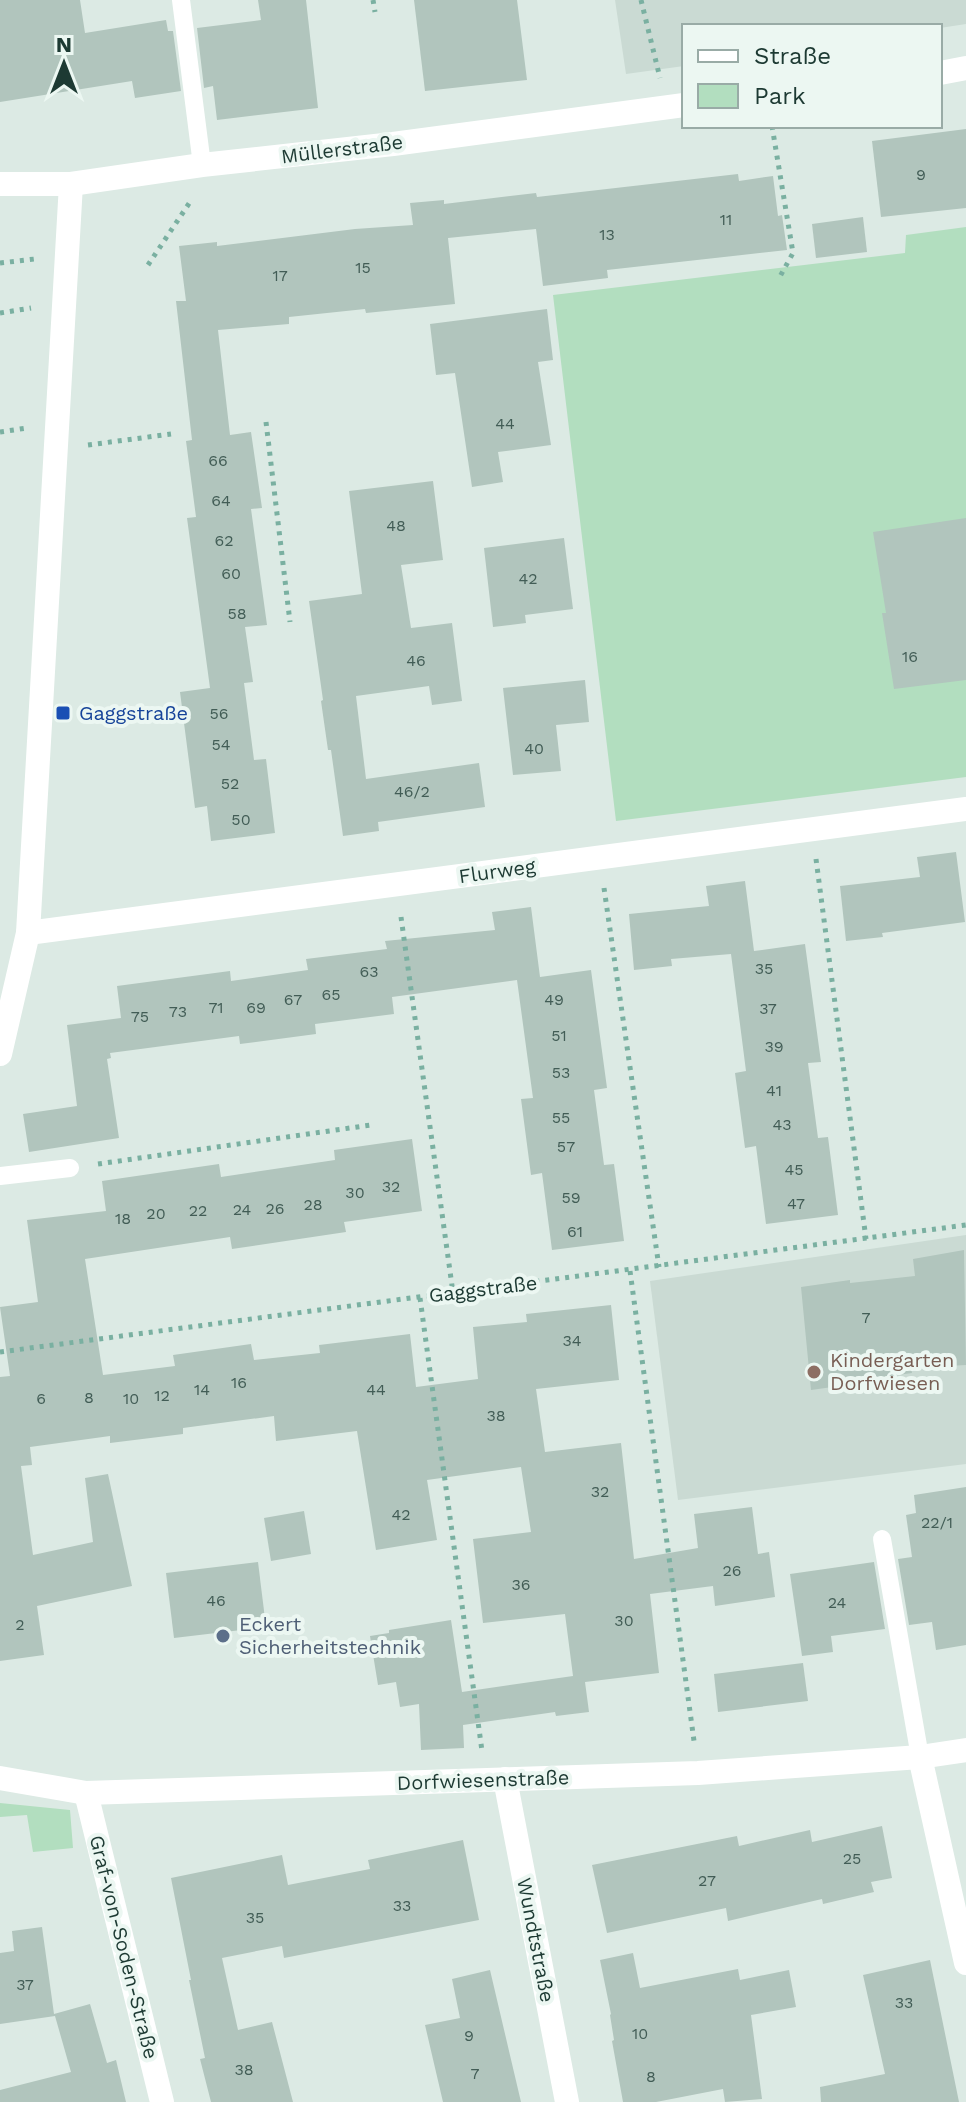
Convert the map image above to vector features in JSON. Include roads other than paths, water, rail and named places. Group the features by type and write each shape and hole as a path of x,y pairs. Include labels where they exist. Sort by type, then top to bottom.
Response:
{"street":[{"path":"942,73 966,68"},
{"name":"Müllerstraße","path":"0,184 71,184 675,106"},
{"path":"0,1054 28,933 71,184"},
{"name":"Flurweg","path":"28,933 966,809"},
{"name":"Dorfwiesenstraße","path":"0,1778 86,1793 698,1773 920,1757 966,1750"},
{"path":"920,1757 966,1963"},
{"name":"Wundtstraße","path":"495,1779 567,2102"},
{"name":"Graf-von-Soden-Straße","path":"86,1793 162,2102"}],"lane":[{"path":"181,0 202,165"},
{"path":"0,1176 70,1168"},
{"path":"882,1539 920,1757"}],"place":[{"name":"Gaggstraße","path":"63,713"},
{"name":"Kindergarten Dorfwiesen","path":"814,1372"},
{"name":"Eckert Sicherheitstechnik","path":"223,1636"}]}
